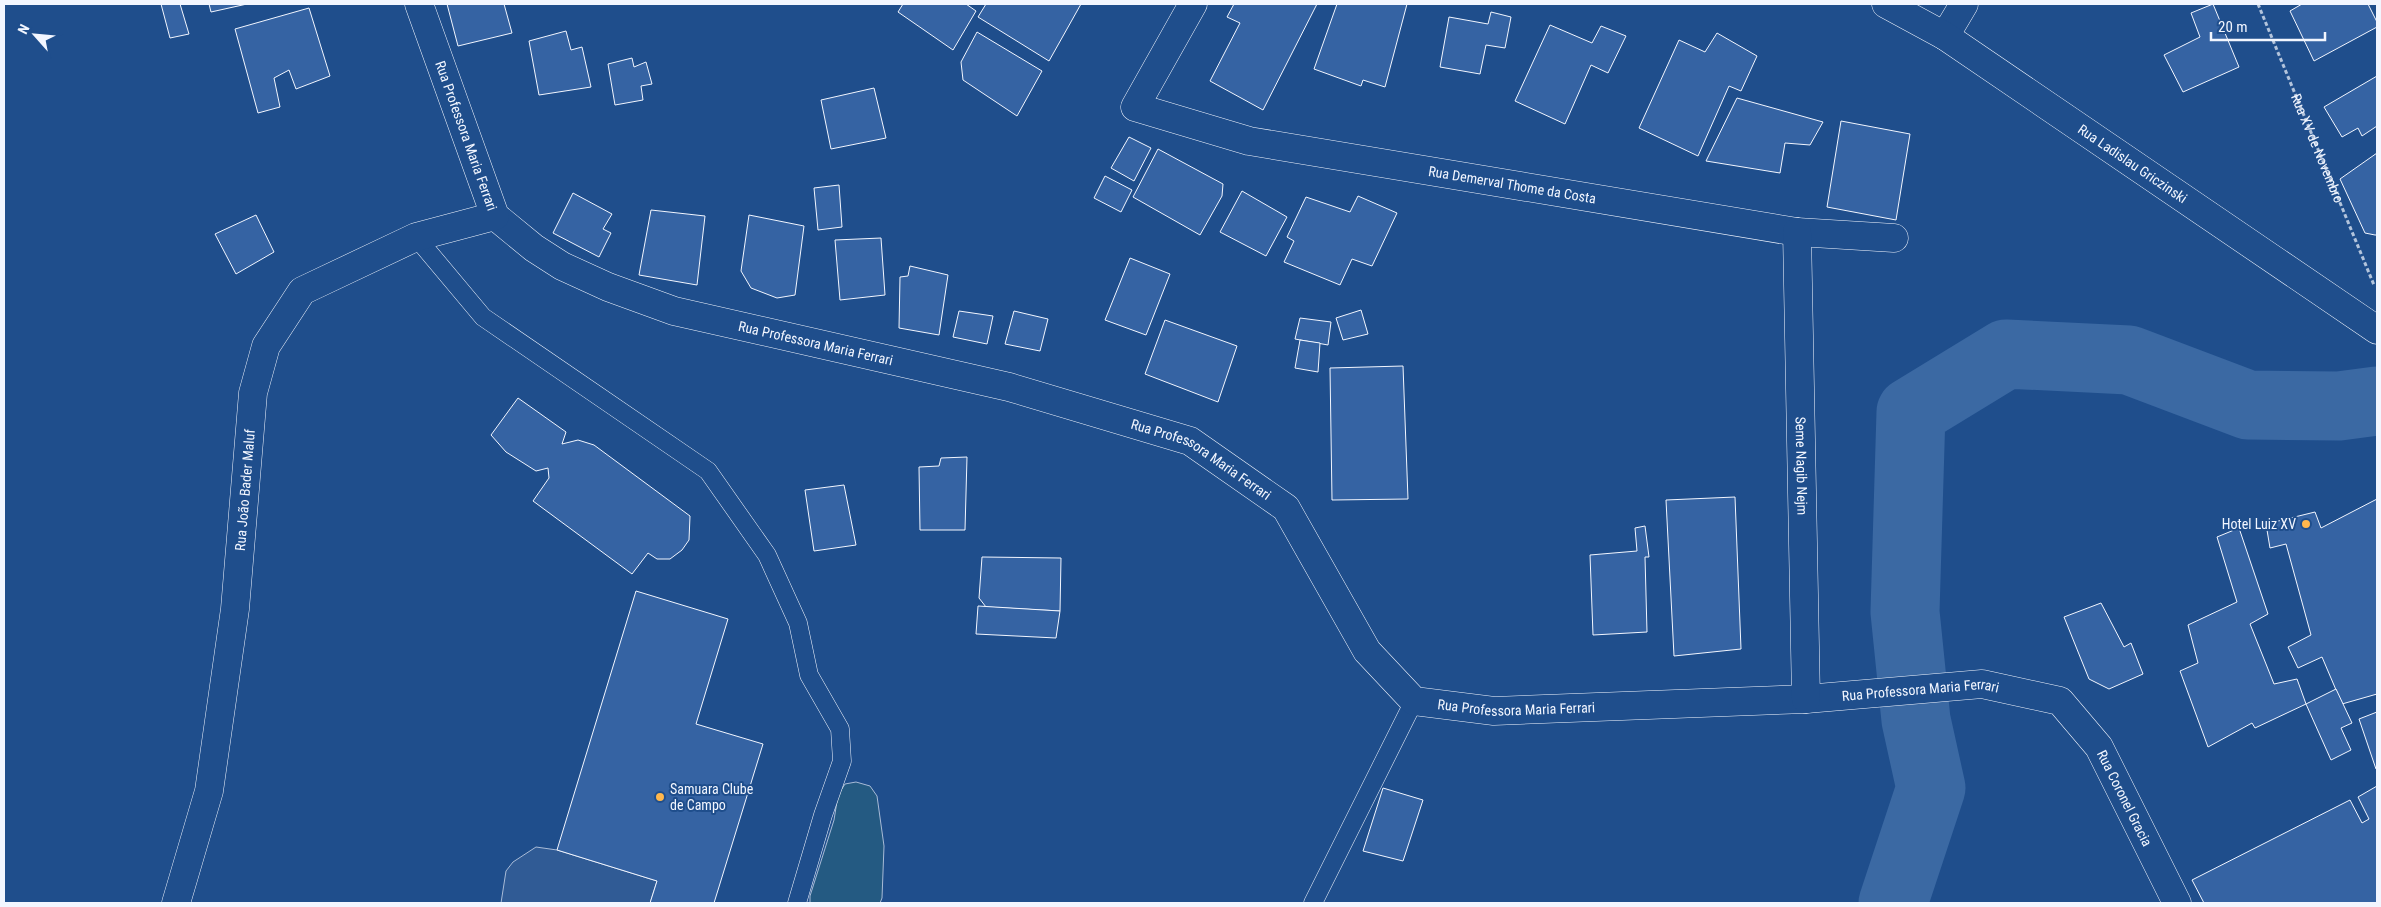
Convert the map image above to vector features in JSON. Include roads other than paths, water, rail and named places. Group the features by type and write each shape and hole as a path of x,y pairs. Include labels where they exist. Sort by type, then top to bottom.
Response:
{"street":[{"name":"Rua Professora Maria Ferrari","path":"419,4 495,216 534,248 562,266 608,288 674,311 1009,387 1190,441 1286,508 1367,650 1414,701 1494,712 1806,699 1982,684 2060,702"},
{"name":"Rua Demerval Thome da Costa","path":"1193,4 1135,107 1249,141 1797,232 1894,238"},
{"name":"Rua Ladislau Griczinski","path":"1886,4 1945,36 2377,328"},
{"path":"1945,36 1964,4"},
{"name":"Rua João Bader Maluf","path":"176,903 209,791 235,609 252,392 266,346 302,292 416,238 495,216"},
{"name":"Seme Nagib Nejm","path":"1797,232 1806,699"},
{"name":"Rua Coronel Gracia","path":"2060,702 2099,747 2177,903"}],"lane":[{"path":"416,238 483,317 708,471 767,556 798,623 809,675 840,729 842,761 823,815 797,903"},
{"path":"1313,903 1414,701"}],"waterway":[{"path":"1893,903 1931,788 1916,720 1905,612 1911,412 2006,354 2129,360 2248,405 2339,406 2377,401"}],"place":[{"name":"Hotel Luiz XV","path":"2306,524"},
{"name":"Samuara Clube de Campo","path":"660,797"}]}
